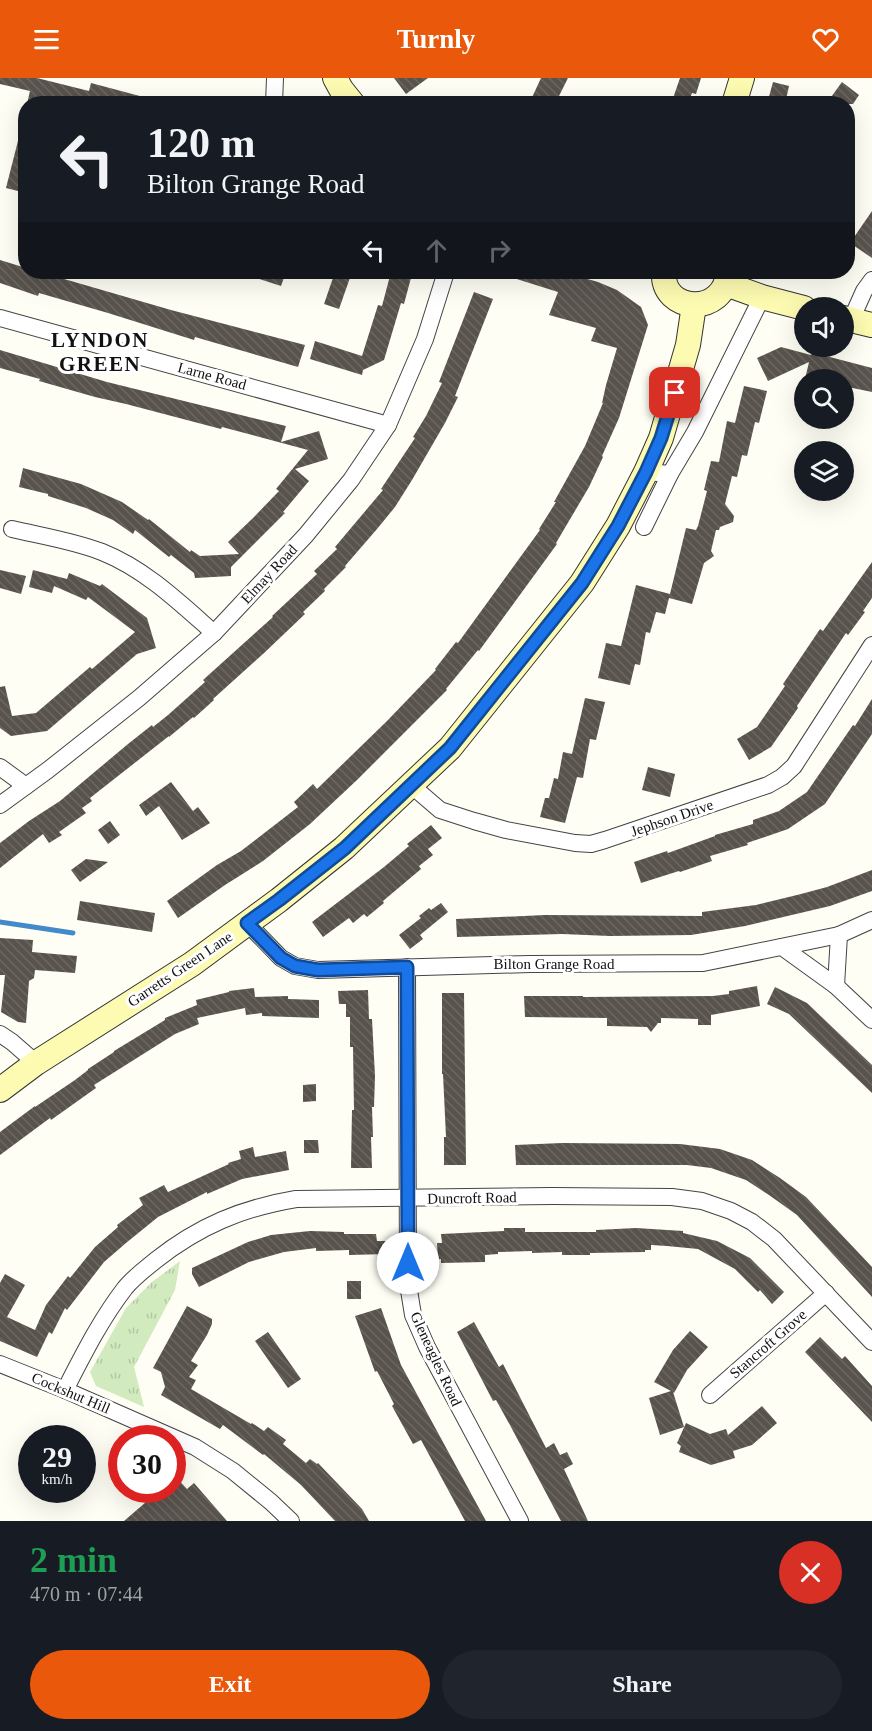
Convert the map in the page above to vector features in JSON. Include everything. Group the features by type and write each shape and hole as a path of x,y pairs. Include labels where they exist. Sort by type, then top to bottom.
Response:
{"street":[{"path":"274,96 275,78"},
{"path":"335,78 347,96"},
{"path":"736,96 742,78"},
{"name":"Elmay Road","path":"0,805 140,698 214,633 306,535 351,480 388,425 425,339 444,279"},
{"path":"664,279 670,293 680,301 694,305 707,303 716,298 726,279"},
{"path":"729,279 762,297 794,305"},
{"path":"855,321 864,291 872,280"},
{"path":"644,527 658,473 695,432 762,297"},
{"name":"Garretts Green Lane","path":"0,1090 36,1063 192,964 279,900 345,848 450,748 582,583 618,526 658,473 661,438 688,345 694,305"},
{"name":"Larne Road","path":"0,318 388,425"},
{"path":"12,530 81,545 104,553 149,578 214,633"},
{"name":"Jephson Drive","path":"412,786 440,810 506,830 575,843 591,844 605,840 768,785 782,777 794,766 872,645"},
{"path":"0,767 26,786"},
{"name":"Bilton Grange Road","path":"247,923 281,958 295,966 318,970 530,964 703,963 839,935 872,920"},
{"path":"836,986 839,935"},
{"path":"782,947 836,986 872,1020"},
{"name":"Gleneagles Road","path":"407,967 408,1284 413,1315 427,1347 520,1521"},
{"path":"0,1034 36,1063"},
{"name":"Duncroft Road","path":"65,1390 96,1332 127,1285 146,1268 185,1238 217,1221 243,1211 296,1199 552,1196 672,1197 702,1201 731,1211 752,1222 774,1239 872,1342"},
{"name":"Stancroft Grove","path":"710,1395 826,1293"},
{"name":"Cockshut Hill","path":"0,1364 65,1390 195,1448 232,1471 291,1521"}],"green space":[{"path":"180,1261 175,1290 134,1367 144,1407 96,1386 90,1372 126,1308 152,1282"}],"building":[{"path":"0,78 37,78 89,91 91,83 140,96 29,96 30,91 0,84"},
{"path":"394,78 428,78 406,94"},
{"path":"541,78 568,78 559,96 533,96"},
{"path":"680,78 701,78 696,94 674,96"},
{"path":"773,82 789,86 787,96 769,96"},
{"path":"842,82 859,95 855,101 855,96 832,96"},
{"path":"18,141 18,191 6,188"},
{"path":"872,211 872,258 855,246 855,236"},
{"path":"0,260 18,266 18,279 64,279 305,345 298,367 195,337 194,340 0,283"},
{"path":"259,279 284,279 281,286"},
{"path":"333,279 350,279 339,309 324,304"},
{"path":"389,279 411,279 384,360 363,370 362,375 310,359 315,341 362,356 378,305 382,306"},
{"path":"517,279 588,279 598,282 617,290 641,307 648,325 619,418 603,457 557,544 479,651 447,690 357,780 310,824 263,861 178,918 167,901 217,865 241,851 298,807 294,802 313,784 317,789 387,721 436,670 456,642 458,643 540,530 585,446 603,403 617,348 591,341 596,328 549,315 558,292"},
{"path":"474,292 493,299 455,396 458,397 395,507 346,567 303,612 305,614 214,700 90,798 92,801 82,808 86,813 59,832 62,835 49,843 43,834 0,868 0,843 60,801 128,744 168,715 317,574 314,571 337,549 335,547 383,490 381,489 415,438 413,437 442,383 439,382"},
{"path":"781,347 794,350 794,357 830,357 872,368 872,392 854,388 854,369 807,369 809,362 768,381 757,358"},
{"path":"0,350 107,382 286,426 281,442 319,431 328,459 295,469 309,481 283,512 285,513 231,567 231,576 195,578 194,573 135,530 133,534 113,520 86,508 48,496 48,494 19,487 23,468 81,484 122,502 149,519 190,552 191,550 200,556 239,554 228,542 279,491 276,489 308,450 39,381 40,379 0,368"},
{"path":"744,386 767,391 759,423 755,422 747,456 742,455 737,477 732,476 725,504 734,516 733,522 716,530 711,551 714,556 704,563 692,604 669,598 665,614 656,612 650,633 646,632 640,665 635,664 630,685 598,678 606,643 621,646 636,585 670,594 686,528 696,530 698,526 707,491 704,490 711,461 719,462 727,421 735,423"},
{"path":"872,562 872,598 863,611 865,612 848,635 846,633 771,747 749,760 737,739 757,727 820,629 823,631"},
{"path":"0,570 26,576 21,594 0,588"},
{"path":"33,570 67,579 69,573 100,586 102,584 147,618 156,648 137,654 47,731 11,736 0,728 0,687 5,686 12,716 36,713 135,632 88,597 86,600 54,586 52,593 29,587"},
{"path":"585,698 605,702 596,740 590,739 583,778 577,777 565,823 540,817 545,798 549,798 554,778 558,779 563,752 572,754"},
{"path":"872,699 872,734 825,804 788,829 747,843 748,845 710,856 712,861 641,883 634,862 753,824 753,820 779,811 807,792"},
{"path":"648,767 675,774 670,797 642,790"},
{"path":"171,782 193,811 198,807 210,823 182,840 159,806 146,816 139,805"},
{"path":"110,821 120,835 108,844 98,830"},
{"path":"431,825 442,838 428,849 433,855 419,866 421,869 367,917 364,914 353,923 349,918 323,937 312,922 384,867 409,846 407,844"},
{"path":"86,859 108,862 80,882 71,870"},
{"path":"872,870 872,891 830,906 745,926 691,935 562,934 457,937 456,919 545,915 702,916 702,912 756,905 827,887"},
{"path":"80,901 155,913 152,932 77,920"},
{"path":"441,903 448,912 420,935 423,939 410,949 399,935 421,918 419,916 429,908 431,910"},
{"path":"0,938 33,940 32,952 77,956 75,973 35,970 34,978 29,981 26,1023 18,1022 1,1012 5,975 0,975"},
{"path":"757,986 760,1006 711,1015 711,1025 698,1025 698,1019 661,1018 661,1023 658,1023 651,1032 647,1027 607,1026 607,1018 525,1017 524,996 713,996"},
{"path":"775,987 807,1003 872,1065 872,1093 789,1014 767,1004"},
{"path":"254,988 255,997 288,996 288,999 319,1000 319,1018 262,1016 262,1013 246,1015 245,1008 197,1018 199,1024 175,1034 94,1085 96,1088 0,1155 0,1132 114,1051 165,1018 197,1005 196,1000 229,991"},
{"path":"368,990 375,1076 374,1107 372,1107 373,1137 371,1137 372,1168 351,1168 352,1110 354,1110 353,1047 350,1047 350,1017 346,1017 346,1004 339,1004 338,991"},
{"path":"442,993 464,993 466,1165 444,1165 444,1137 446,1137 442,1074"},
{"path":"316,1084 316,1101 303,1102 303,1085"},
{"path":"304,1140 318,1140 319,1153 304,1153"},
{"path":"680,1144 720,1149 752,1160 806,1197 872,1267 872,1297 797,1215 746,1180 711,1168 687,1165 516,1165 515,1145"},
{"path":"253,1147 255,1157 286,1151 289,1170 242,1179 207,1194 207,1192 158,1217 104,1262 67,1310 65,1308 52,1334 49,1332 37,1357 0,1341 0,1283 5,1274 25,1285 7,1317 35,1330 46,1305 68,1276 70,1278 95,1247 118,1227 117,1225 143,1205 139,1198 164,1185 168,1192 241,1159 239,1151"},
{"path":"504,1228 525,1228 525,1232 596,1232 596,1230 636,1228 683,1231 683,1233 717,1241 750,1258 784,1292 772,1304 760,1290 758,1292 735,1269 698,1249 667,1246 651,1245 651,1250 645,1250 645,1252 590,1253 590,1255 562,1255 562,1252 532,1253 532,1251 498,1252 498,1254 485,1255 485,1262 441,1263 441,1259 438,1259 437,1243 442,1243 441,1234 504,1231"},
{"path":"310,1231 376,1234 377,1241 388,1241 388,1254 349,1255 349,1250 316,1251 316,1248 284,1252 249,1262 199,1287 192,1274 192,1268 248,1242 271,1235"},
{"path":"347,1281 361,1281 361,1299 347,1299"},
{"path":"187,1306 212,1319 207,1335 191,1361 198,1365 189,1377 196,1380 191,1389 264,1431 268,1427 286,1440 283,1444 306,1463 310,1459 318,1463 362,1509 369,1521 335,1521 301,1485 264,1454 223,1425 220,1429 161,1395 165,1387 161,1372 153,1368"},
{"path":"381,1308 401,1365 486,1521 465,1521 421,1440 413,1444 392,1406 394,1404 377,1371 375,1372 355,1316"},
{"path":"474,1322 499,1367 503,1364 546,1448 554,1443 560,1455 567,1452 573,1464 564,1469 588,1521 561,1521 457,1332"},
{"path":"690,1331 708,1347 687,1370 673,1392 684,1427 660,1435 649,1398 671,1391 654,1382 673,1350"},
{"path":"268,1332 301,1379 288,1388 255,1341"},
{"path":"820,1337 842,1359 845,1356 872,1386 872,1422 805,1352"},
{"path":"762,1406 777,1423 752,1445 733,1451 735,1458 711,1465 679,1452 681,1446 677,1443 686,1423 710,1434 726,1429 728,1435"},
{"path":"194,1483 227,1521 124,1521 145,1503 186,1503 186,1488"}],"waterway":[{"path":"0,922 73,933"}],"district":[{"name":"LYNDON GREEN","path":"100,352"}],"route":[{"path":"408,1263 407,967 318,970 295,966 281,958 247,923 345,848 450,748 582,583 618,526 646,472 661,438 675,393"}]}
